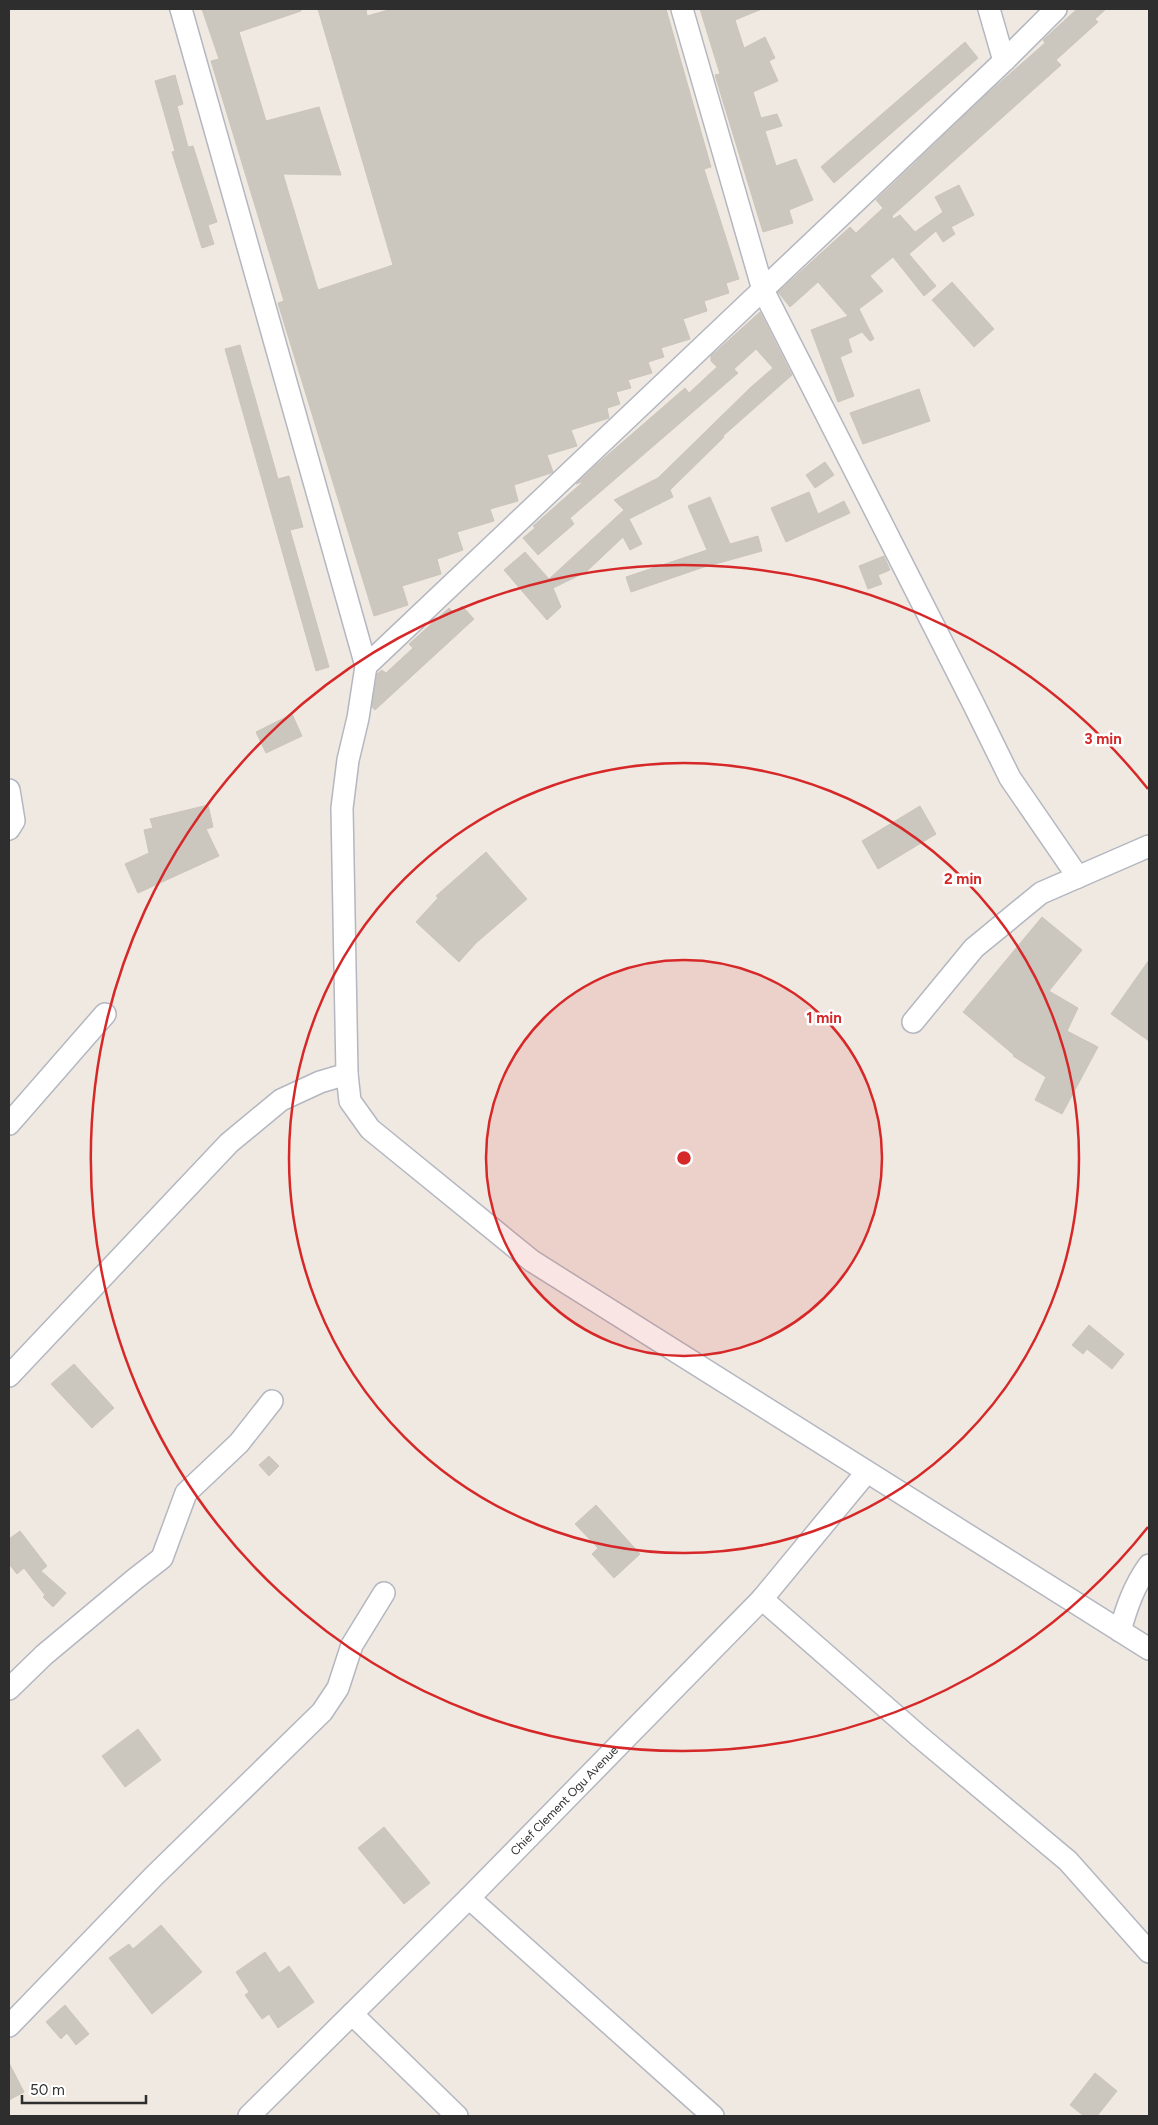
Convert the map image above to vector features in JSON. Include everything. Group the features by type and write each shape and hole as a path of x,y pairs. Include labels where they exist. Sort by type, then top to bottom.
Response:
{"street":[{"path":"181,9 366,666 358,718 348,760 342,808 347,1074 350,1101 370,1129 532,1261 866,1473 1149,1649"},
{"path":"682,9 763,290 974,703 1010,778 1078,877"},
{"path":"989,9 1004,60"},
{"path":"366,666 1056,9"},
{"path":"9,790 14,821 9,829"},
{"path":"913,1022 974,948 1041,893 1149,846"},
{"path":"9,1124 105,1014"},
{"path":"9,1376 229,1143 281,1100 320,1082 347,1074"},
{"path":"9,1689 44,1655 162,1558 186,1493 238,1443 272,1401"},
{"name":"Chief Clement Ogu Avenue","path":"249,2116 469,1898 762,1599 866,1473"},
{"path":"1120,1630 1129,1600 1138,1581 1149,1565"},
{"path":"9,2026 154,1876 322,1712 338,1688 352,1646 384,1593"},
{"path":"762,1599 920,1738 1068,1861 1149,1952"},
{"path":"469,1898 712,2116"},
{"path":"352,2014 457,2116"}],"building":[{"path":"202,9 300,9 301,11 239,32 266,121 319,107 341,175 283,174 318,290 393,265 318,9 366,9 367,16 392,9 666,9 711,167 704,169 739,279 726,283 729,293 704,301 707,311 683,319 690,339 661,348 664,357 648,362 652,373 628,380 631,388 616,392 620,404 607,408 609,418 571,430 577,446 547,455 553,472 514,485 518,501 490,509 494,521 457,532 463,550 437,559 441,574 402,586 408,605 374,616 278,303 284,301 211,61 219,59"},
{"path":"700,9 762,9 735,20 744,48 765,37 775,58 769,61 778,81 753,92 761,118 777,114 782,126 765,131 776,166 796,159 813,200 789,210 793,223 763,232 715,75 720,74"},
{"path":"1077,9 1106,9 1095,19 1098,22 1056,60 1061,65 892,216 893,219 900,215 915,232 943,212 935,197 959,185 974,215 951,227 955,234 943,242 936,231 909,254 936,286 924,296 893,257 870,276 883,291 859,309 874,339 870,341 862,332 848,339 852,352 840,357 854,396 838,402 811,330 848,316 818,282 790,307 778,292 850,227 856,233 883,208 876,200 987,94 1045,43 1043,40"},
{"path":"965,42 978,58 834,183 821,167"},
{"path":"175,75 183,104 177,106 188,147 193,146 217,222 208,225 214,244 202,248 172,152 175,151 155,81"},
{"path":"952,282 994,329 974,347 932,300"},
{"path":"760,312 792,375 723,436 670,490 673,497 629,519 642,544 630,550 623,537 586,572 553,588 561,607 547,620 504,570 525,552 549,579 624,510 614,500 658,478 773,368 756,349 734,369 738,373 570,518 574,524 538,555 523,538 535,528 533,526 584,481 576,484 595,466 685,388 689,393 717,367 711,361 711,356"},
{"path":"240,345 278,479 289,476 303,527 290,530 329,667 316,671 225,349"},
{"path":"919,389 930,421 863,444 850,413"},
{"path":"825,462 834,475 815,488 806,475"},
{"path":"809,492 818,514 844,501 850,513 786,542 771,508"},
{"path":"710,497 730,544 758,536 762,551 701,568 631,592 626,577 707,550 688,506"},
{"path":"884,556 890,570 878,575 882,584 868,589 859,566"},
{"path":"462,606 474,619 375,710 372,707 377,674 382,670 386,673 413,648 409,644 449,608 454,613"},
{"path":"292,714 302,736 266,753 256,732"},
{"path":"208,805 213,827 206,829 219,856 138,893 125,864 149,853 144,830 153,828 150,819"},
{"path":"920,806 936,834 878,869 862,841"},
{"path":"486,852 527,899 476,943 459,962 416,922 438,898 436,896"},
{"path":"1042,917 1082,950 1049,991 1078,1008 1067,1031 1098,1047 1062,1114 1035,1100 1046,1077 1013,1056 963,1012"},
{"path":"1149,960 1149,1041 1111,1014"},
{"path":"1089,1325 1124,1354 1112,1369 1087,1349 1083,1354 1072,1345"},
{"path":"74,1364 114,1408 92,1428 51,1384"},
{"path":"269,1456 279,1466 269,1476 259,1465"},
{"path":"596,1505 640,1554 614,1578 592,1554 598,1548 575,1524"},
{"path":"20,1531 47,1566 41,1571 66,1593 53,1607 43,1597 45,1595 24,1568 17,1574 9,1564 9,1539"},
{"path":"138,1729 161,1760 125,1787 102,1756"},
{"path":"384,1827 430,1883 404,1904 358,1848"},
{"path":"161,1925 202,1972 152,2014 109,1958 129,1944 133,1949"},
{"path":"265,1952 279,1973 289,1966 314,2002 278,2028 269,2014 262,2019 245,1995 249,1992 236,1972"},
{"path":"65,2005 89,2034 76,2045 67,2033 61,2039 46,2022"},
{"path":"9,2063 24,2092 9,2100"},
{"path":"1095,2073 1117,2091 1097,2116 1084,2116 1070,2105"}]}
